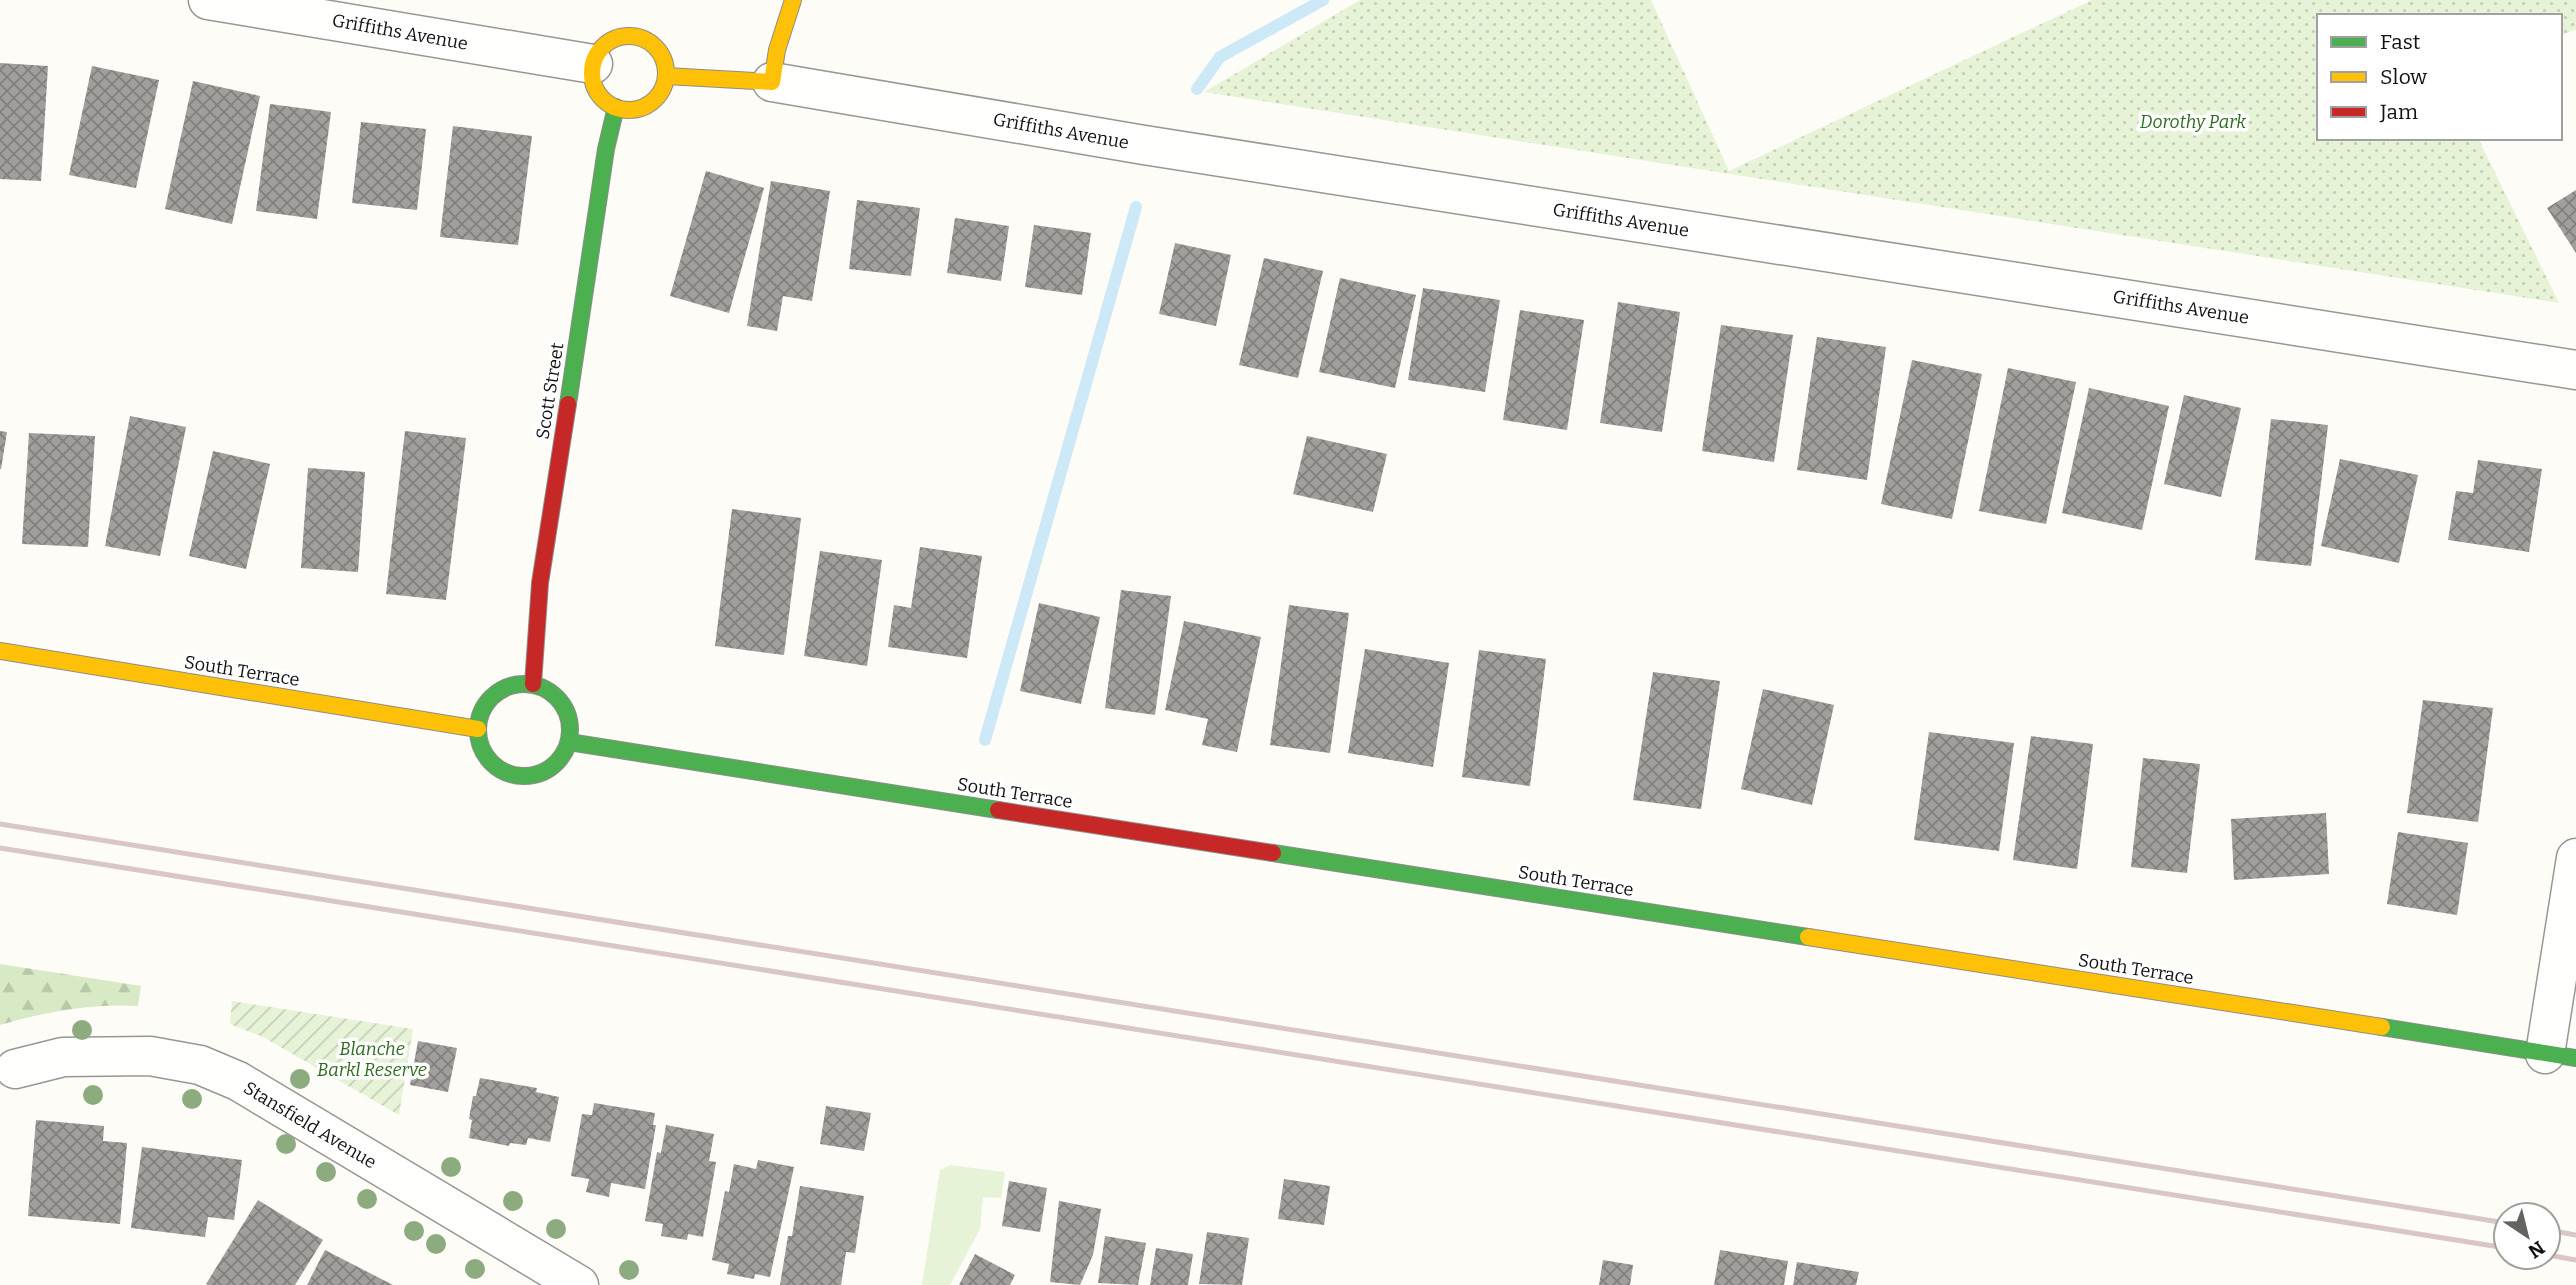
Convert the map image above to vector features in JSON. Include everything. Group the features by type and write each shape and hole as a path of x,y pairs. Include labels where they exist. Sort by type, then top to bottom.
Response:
{"street":[{"name":"Griffiths Avenue","path":"208,0 593,64"},
{"path":"772,82 777,50 793,0"},
{"path":"634,36 653,44 662,56 666,76 663,86 653,100 635,109 616,107 601,98 592,78 593,64 600,50 609,41 634,36"},
{"name":"Griffiths Avenue","path":"666,76 772,82 1158,148 2576,370"},
{"name":"Scott Street","path":"533,684 540,583 606,149 616,107"},
{"name":"South Terrace","path":"0,651 478,729"},
{"path":"517,684 533,684 547,689 559,699 567,712 570,726 569,742 563,755 540,773 525,776 510,774 497,768 486,757 478,729 481,713 489,699 501,689 517,684"},
{"name":"South Terrace","path":"569,742 2560,1056"},
{"path":"2560,1056 2576,858"},
{"name":"Stansfield Avenue","path":"5,1074 63,1057 150,1056 200,1065 238,1080 579,1285"}],"green space":[{"name":"Dorothy Park","path":"1360,0 1651,0 1729,171 2092,0 2576,0 2576,29 2562,35 2562,14 2317,14 2317,140 2479,140 2559,303 1204,92"},
{"path":"0,964 141,986 138,1006 68,1010 0,1025"},
{"name":"Blanche Barkl Reserve","path":"232,1001 413,1029 399,1115 263,1037 232,1025"},
{"path":"950,1165 1005,1172 1001,1198 983,1197 980,1229 950,1285 922,1285 940,1170"}],"building":[{"path":"0,63 48,66 41,181 0,179"},
{"path":"92,66 159,80 136,188 69,175"},
{"path":"193,81 260,96 232,224 165,209"},
{"path":"270,104 331,112 317,219 256,211"},
{"path":"361,122 426,129 417,210 352,203"},
{"path":"453,126 532,136 518,245 440,237"},
{"path":"706,171 764,188 729,313 670,296"},
{"path":"771,181 830,191 812,301 783,296 777,331 747,326"},
{"path":"2576,190 2576,253 2547,208"},
{"path":"857,200 920,208 911,276 849,269"},
{"path":"955,218 1009,226 1001,281 947,273"},
{"path":"1034,225 1091,233 1082,295 1025,287"},
{"path":"1175,243 1231,255 1216,326 1159,314"},
{"path":"1264,258 1323,271 1298,378 1239,365"},
{"path":"1340,278 1416,295 1395,388 1319,372"},
{"path":"1423,288 1500,300 1485,392 1408,380"},
{"path":"1618,302 1680,312 1662,432 1600,423"},
{"path":"1520,310 1584,320 1567,430 1503,420"},
{"path":"1721,325 1793,335 1774,462 1702,451"},
{"path":"1817,337 1886,347 1867,480 1797,470"},
{"path":"1912,360 1982,374 1952,519 1881,504"},
{"path":"2008,368 2076,382 2046,524 1979,511"},
{"path":"2089,388 2169,406 2142,530 2062,513"},
{"path":"2184,395 2241,408 2221,497 2164,484"},
{"path":"130,416 186,427 160,556 105,546"},
{"path":"2271,419 2328,425 2311,566 2255,560"},
{"path":"0,431 7,432 1,469 0,469"},
{"path":"405,431 466,438 446,600 386,594"},
{"path":"29,433 95,436 88,547 22,544"},
{"path":"1307,436 1387,454 1373,512 1293,494"},
{"path":"213,451 270,464 246,569 189,556"},
{"path":"2340,459 2418,475 2399,563 2321,546"},
{"path":"2478,460 2542,469 2529,552 2448,540 2456,491 2473,493"},
{"path":"308,468 365,472 358,572 301,568"},
{"path":"732,509 801,518 784,655 715,646"},
{"path":"920,547 982,556 967,658 888,647 894,605 911,608"},
{"path":"820,551 882,560 867,666 804,656"},
{"path":"1121,590 1171,596 1155,715 1105,708"},
{"path":"1039,603 1100,617 1081,704 1020,691"},
{"path":"1289,605 1349,613 1330,753 1270,745"},
{"path":"1184,621 1261,637 1237,752 1202,745 1208,719 1165,710"},
{"path":"1365,649 1449,663 1433,767 1348,753"},
{"path":"1479,650 1546,659 1530,786 1462,777"},
{"path":"1653,672 1720,681 1701,809 1633,800"},
{"path":"1763,689 1834,705 1812,805 1741,789"},
{"path":"2423,700 2493,708 2478,822 2407,813"},
{"path":"1929,732 2014,743 1999,851 1914,840"},
{"path":"2031,736 2093,744 2077,869 2013,860"},
{"path":"2143,758 2200,764 2187,873 2131,867"},
{"path":"2326,813 2329,874 2234,880 2231,819"},
{"path":"2398,832 2468,843 2457,915 2387,904"},
{"path":"418,1041 457,1048 448,1092 410,1085"},
{"path":"480,1078 537,1088 536,1092 559,1097 550,1142 528,1138 526,1145 510,1143 509,1146 469,1138 473,1096 476,1096"},
{"path":"594,1103 655,1113 653,1125 656,1125 645,1189 611,1183 609,1197 586,1192 589,1179 571,1176 582,1114 592,1115"},
{"path":"826,1106 871,1113 864,1151 820,1144"},
{"path":"36,1120 104,1126 103,1141 127,1143 120,1224 28,1216"},
{"path":"666,1125 714,1134 709,1161 716,1162 703,1237 688,1234 687,1240 661,1236 663,1224 645,1221 657,1152 661,1153"},
{"path":"142,1147 242,1160 234,1220 208,1217 205,1237 131,1228"},
{"path":"758,1160 794,1167 770,1277 755,1274 754,1279 727,1274 729,1264 712,1260 725,1191 729,1192 734,1164 756,1169"},
{"path":"1284,1179 1330,1186 1324,1225 1278,1219"},
{"path":"1009,1181 1047,1188 1040,1232 1002,1226"},
{"path":"800,1186 864,1196 855,1253 846,1252 841,1285 780,1285"},
{"path":"258,1200 323,1240 295,1285 206,1284"},
{"path":"1059,1201 1101,1209 1093,1255 1080,1285 1050,1282"},
{"path":"1207,1232 1249,1238 1242,1285 1199,1284"},
{"path":"1105,1236 1146,1243 1138,1285 1098,1283"},
{"path":"1156,1248 1193,1254 1188,1285 1150,1285"},
{"path":"325,1250 393,1285 307,1285"},
{"path":"1720,1250 1788,1261 1784,1285 1714,1285"},
{"path":"975,1254 1015,1275 1010,1285 959,1285"},
{"path":"1603,1260 1633,1265 1630,1285 1599,1285"},
{"path":"1797,1262 1859,1272 1856,1285 1793,1285"}],"waterway":[{"path":"1197,89 1220,57 1323,0"},
{"path":"985,740 1136,207"}],"railway":[{"path":"0,824 2492,1221"},
{"path":"0,848 2492,1246"},
{"path":"2562,1232 2576,1235"},
{"path":"2562,1258 2576,1260"}],"traffic: fast":[{"path":"568,404 606,149 616,107"},
{"path":"524,684 542,687 557,697 567,712 570,730 567,748 557,763 542,773 524,776 506,773 491,763 481,748 478,730 481,712 491,697 506,687 524,684"},
{"path":"569,742 998,810"},
{"path":"1273,853 1808,937"},
{"path":"2382,1027 2576,1058"}],"traffic: slow":[{"path":"666,76 772,82 777,50 793,0"},
{"path":"629,36 643,39 655,47 663,59 666,73 663,87 655,99 643,107 629,110 615,107 603,99 595,87 592,73 595,59 603,47 615,39 629,36"},
{"path":"0,651 478,729"},
{"path":"1808,937 2382,1027"}],"traffic: jam":[{"path":"533,684 540,583 568,404"},
{"path":"998,810 1273,853"}]}
